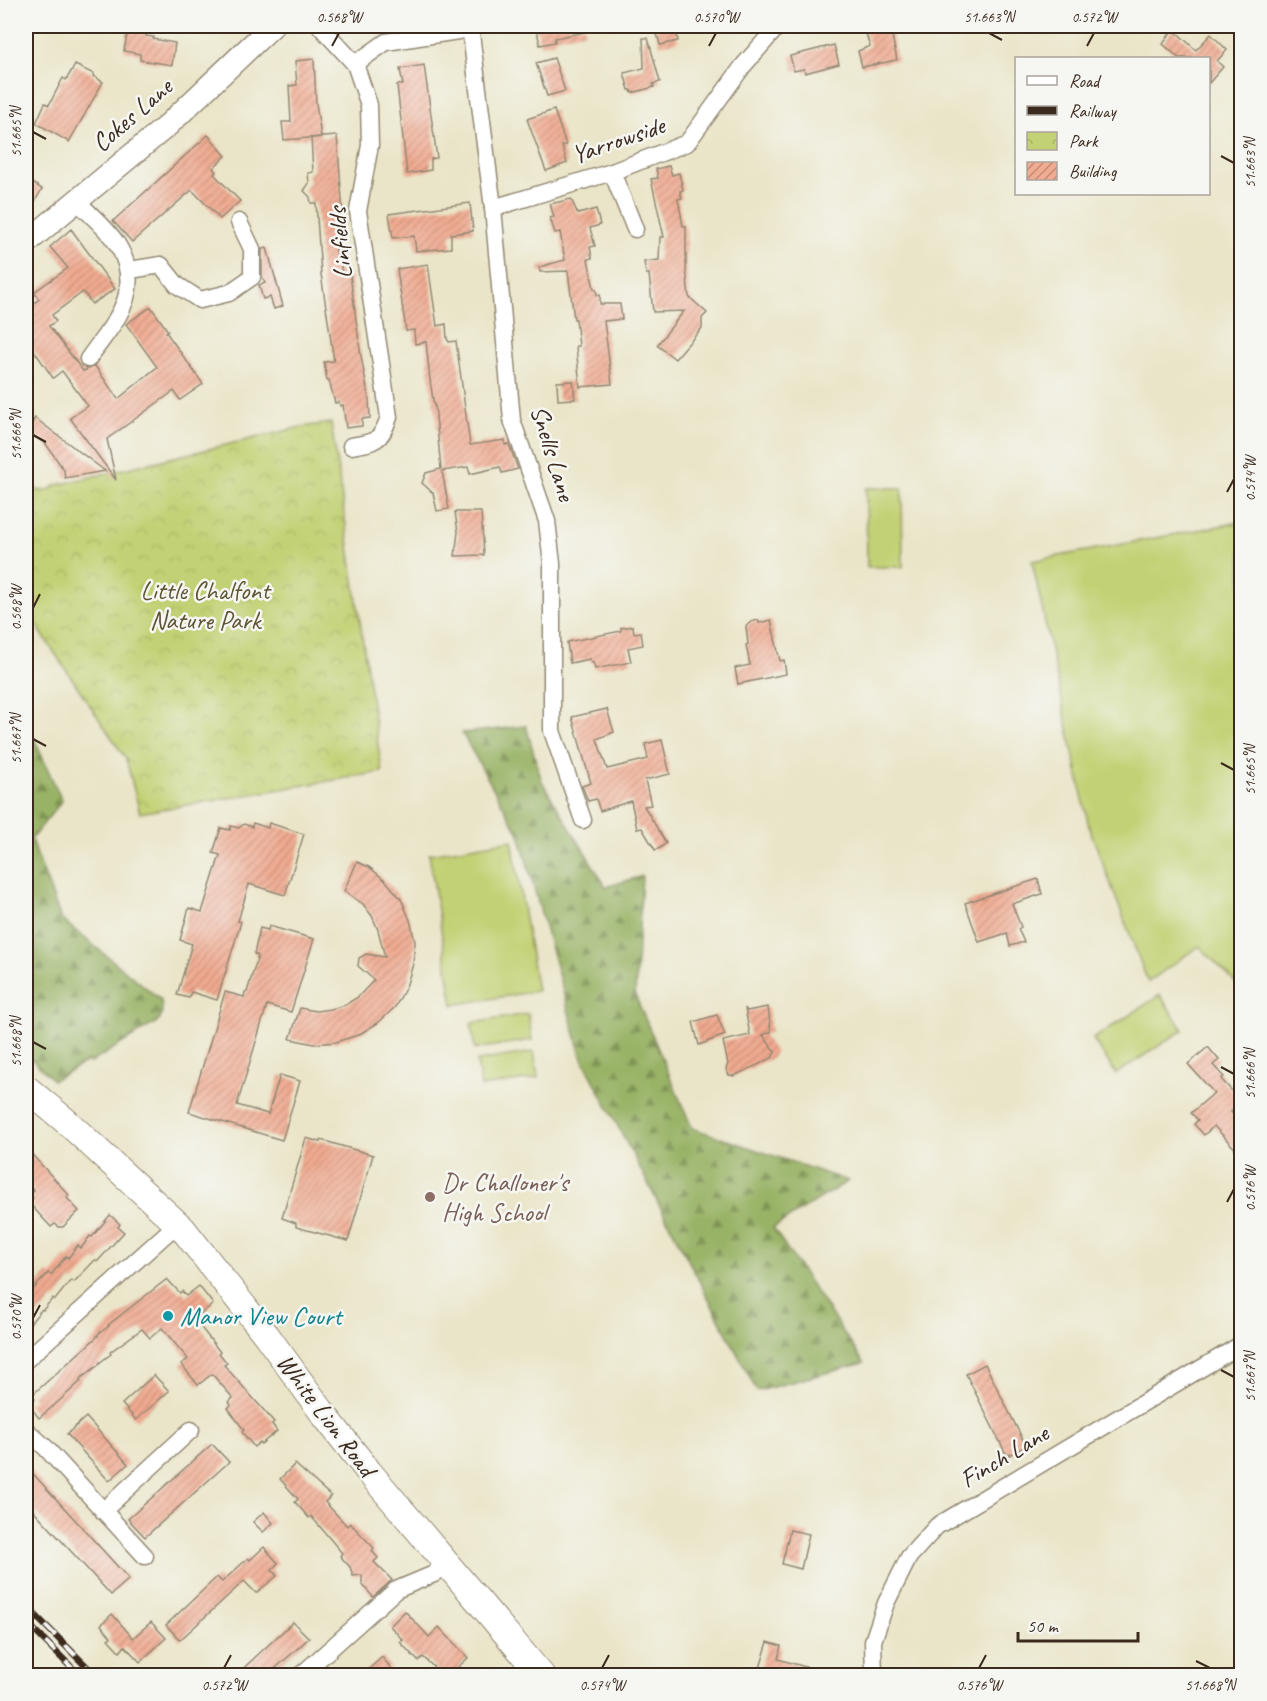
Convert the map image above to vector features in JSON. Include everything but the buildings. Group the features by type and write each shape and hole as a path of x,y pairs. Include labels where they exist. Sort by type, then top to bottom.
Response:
{"main road":[{"name":"Cokes Lane","path":"26,243 168,125 272,26"},
{"name":"White Lion Road","path":"26,1088 67,1122 177,1224 267,1336 361,1463 542,1676"}],"street":[{"name":"Linfields","path":"320,26 354,64 369,105 370,145 358,211 389,417 384,433 374,442 351,446"},
{"name":"Yarrowside","path":"493,208 612,172 687,143 743,66 778,26"},
{"path":"354,64 386,42 471,28"},
{"name":"Snells Lane","path":"471,28 493,208 512,420 548,521 552,564 552,731 583,820"},
{"path":"612,172 635,230"},
{"path":"76,200 116,243 130,270 130,286 117,318 88,359"},
{"path":"130,270 161,265 177,285 200,300 229,293 252,277 252,249 239,222"},
{"path":"26,1360 177,1224"},
{"name":"Finch Lane","path":"874,1676 873,1641 886,1604 909,1557 937,1526 1242,1344"},
{"path":"26,1430 45,1447 145,1556"},
{"path":"104,1511 191,1430"},
{"path":"300,1676 396,1590 434,1574 446,1564"}],"green space":[{"name":"Little Chalfont Nature Park","path":"331,423 382,772 140,813 126,759 26,610 26,489 47,491 57,485 301,427"},
{"path":"866,488 902,488 903,567 867,567"},
{"path":"1241,522 1241,988 1199,946 1148,982 1089,827 1032,561"},
{"path":"26,721 62,801 31,839 61,919 161,1000 162,1012 160,1020 90,1063 88,1061 53,1080 26,1054"},
{"path":"526,726 542,782 606,887 642,876 635,995 692,1128 848,1181 773,1228 864,1363 757,1391 581,1056 519,834 462,733"},
{"path":"512,840 537,991 453,1005 429,854"},
{"path":"1160,995 1183,1030 1116,1074 1093,1039"},
{"path":"528,1014 532,1040 475,1049 471,1023"},
{"path":"534,1052 538,1078 481,1087 477,1061"}],"railway":[{"path":"26,1606 96,1676"},
{"path":"26,1622 80,1676"}],"place":[{"name":"Dr Challoner's High School","path":"430,1197"},
{"name":"Manor View Court","path":"168,1316"}]}
